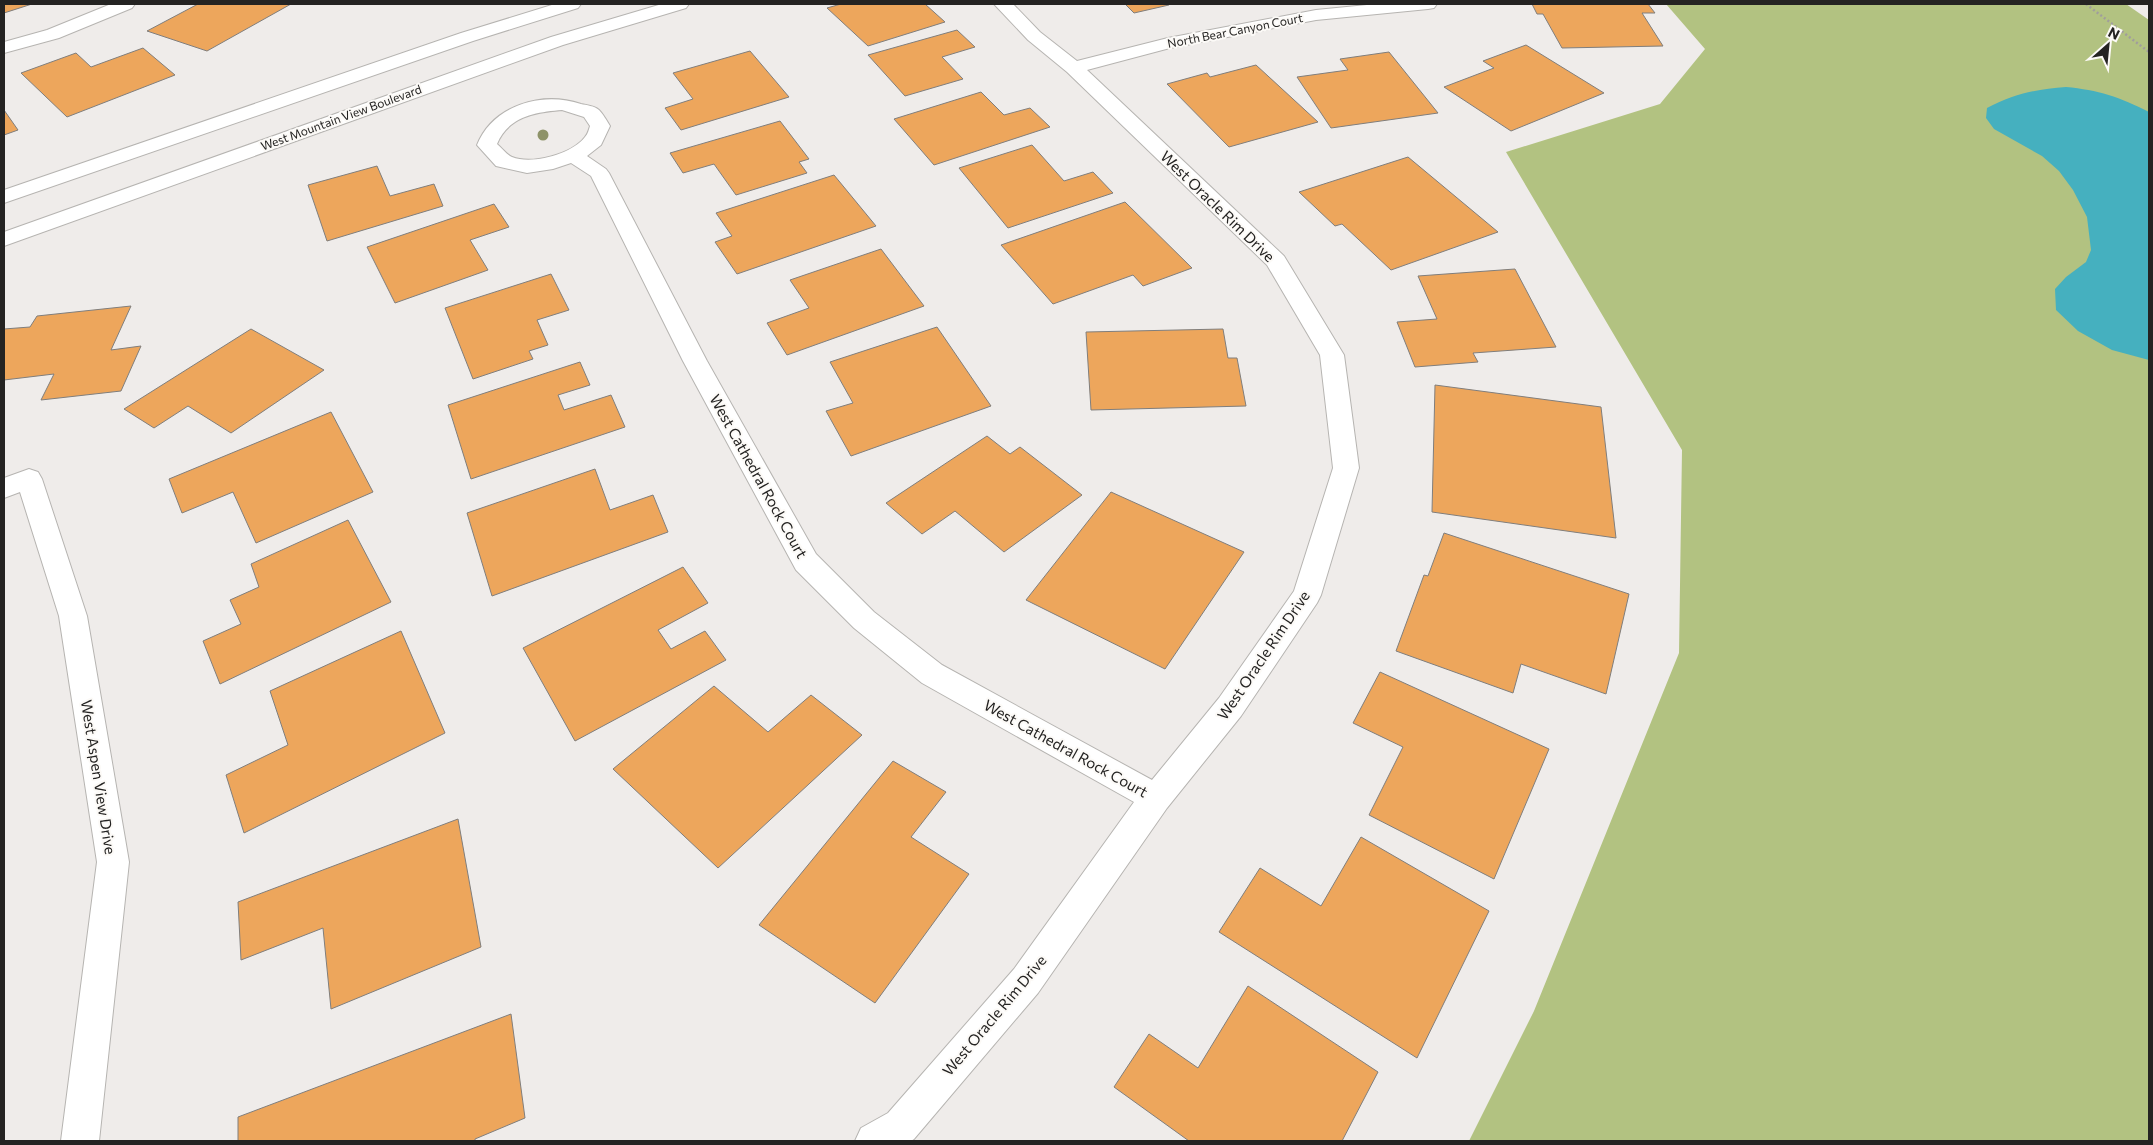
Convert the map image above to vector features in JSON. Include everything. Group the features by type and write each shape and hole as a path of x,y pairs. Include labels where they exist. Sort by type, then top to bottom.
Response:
{"street":[{"path":"4,48 53,34 126,4"},
{"path":"4,197 458,40 572,4"},
{"name":"West Mountain View Boulevard","path":"4,239 557,41 680,4"},
{"name":"West Oracle Rim Drive","path":"874,1141 901,1126 1026,981 1156,798 1230,707 1307,595 1346,468 1332,355 1276,261 1074,68 1034,36 1003,4"},
{"name":"North Bear Canyon Court","path":"1074,68 1168,43 1316,15 1428,4"},
{"path":"563,104 590,112 599,119 601,128 597,138 588,148 574,156 556,163 536,166 518,165 502,161 492,154 487,145 490,134 498,124 512,115 537,107 563,104"},
{"name":"West Cathedral Rock Court","path":"574,156 599,173 695,361 806,562 864,620 932,674 1156,798"},
{"name":"West Aspen View Drive","path":"16,484 73,616 113,862 80,1141"}],"path":[{"path":"2086,4 2149,52"}],"green space":[{"path":"1666,4 2126,4 2149,20 2149,1141 1469,1141 1534,1011 1679,653 1682,450 1506,152 1660,104 1705,49"}],"water":[{"path":"2066,87 2109,95 2149,112 2149,360 2112,350 2078,331 2056,310 2055,289 2066,277 2086,262 2091,250 2087,217 2073,190 2059,171 2042,156 1994,129 1986,118 1987,108 2006,99 2045,89"}],"building":[{"path":"4,4 32,4 4,13"},
{"path":"198,4 291,4 207,51 147,31"},
{"path":"841,4 925,4 945,22 868,46 827,8"},
{"path":"1125,4 1168,4 1169,5 1134,13"},
{"path":"1532,4 1648,4 1655,13 1642,13 1663,46 1562,48 1543,14 1537,14"},
{"path":"957,30 975,47 942,57 963,79 905,96 868,55"},
{"path":"1526,45 1604,93 1511,131 1444,87 1494,68 1483,61"},
{"path":"143,48 175,75 67,117 21,73 76,53 91,67"},
{"path":"750,51 789,97 681,130 665,108 693,99 673,73"},
{"path":"1389,52 1438,113 1331,128 1297,77 1348,70 1340,59"},
{"path":"1256,65 1318,122 1229,147 1167,84 1207,73 1210,77"},
{"path":"981,92 1004,115 1030,108 1050,127 934,165 894,119"},
{"path":"4,110 18,130 4,135"},
{"path":"780,121 809,159 799,162 807,173 736,195 714,164 683,173 670,153"},
{"path":"1032,145 1064,181 1093,172 1113,193 1008,228 959,168"},
{"path":"1408,157 1498,232 1391,270 1342,224 1335,226 1299,192"},
{"path":"377,166 390,196 434,184 443,206 327,241 308,185"},
{"path":"834,175 876,226 737,274 715,242 732,236 716,213"},
{"path":"1125,202 1192,268 1143,286 1133,275 1053,304 1001,245"},
{"path":"494,204 509,227 470,240 488,270 395,303 367,247"},
{"path":"881,249 924,306 787,355 767,323 809,308 790,280"},
{"path":"1515,269 1556,347 1473,353 1478,362 1415,367 1397,322 1437,319 1418,276"},
{"path":"551,274 569,310 537,320 548,345 529,351 533,359 473,379 445,308"},
{"path":"131,306 111,350 141,346 121,391 41,400 54,374 4,380 4,329 30,327 37,316"},
{"path":"937,327 991,406 851,456 826,411 853,403 830,362"},
{"path":"251,329 324,370 231,433 188,406 154,428 124,409"},
{"path":"1223,329 1228,358 1237,358 1246,406 1091,410 1086,332"},
{"path":"580,362 590,385 558,395 564,410 611,395 625,427 471,479 448,405"},
{"path":"1435,385 1601,407 1616,538 1432,512"},
{"path":"331,412 373,492 256,543 233,492 182,513 169,479"},
{"path":"987,436 1010,454 1020,447 1082,495 1004,552 955,511 922,534 886,503"},
{"path":"595,469 610,510 653,495 668,532 492,596 467,513"},
{"path":"1111,492 1244,552 1165,669 1026,600"},
{"path":"348,520 391,602 220,684 203,641 241,624 230,600 259,587 251,564"},
{"path":"1444,533 1629,594 1606,694 1521,664 1513,693 1396,651 1424,575 1428,576"},
{"path":"683,567 708,603 658,630 671,649 705,631 726,660 575,741 523,648"},
{"path":"401,631 445,733 244,833 226,775 288,745 270,691"},
{"path":"1380,672 1549,749 1494,879 1369,815 1403,747 1353,723"},
{"path":"714,686 768,732 811,695 862,735 718,868 613,769"},
{"path":"893,761 946,792 911,837 969,874 875,1003 759,925"},
{"path":"458,819 481,947 331,1009 323,928 241,960 238,902"},
{"path":"1361,837 1489,911 1417,1058 1219,932 1260,868 1321,906"},
{"path":"1248,986 1378,1072 1342,1141 1189,1141 1114,1087 1149,1034 1198,1068"},
{"path":"511,1014 525,1118 475,1139 475,1141 238,1141 238,1117"}]}
